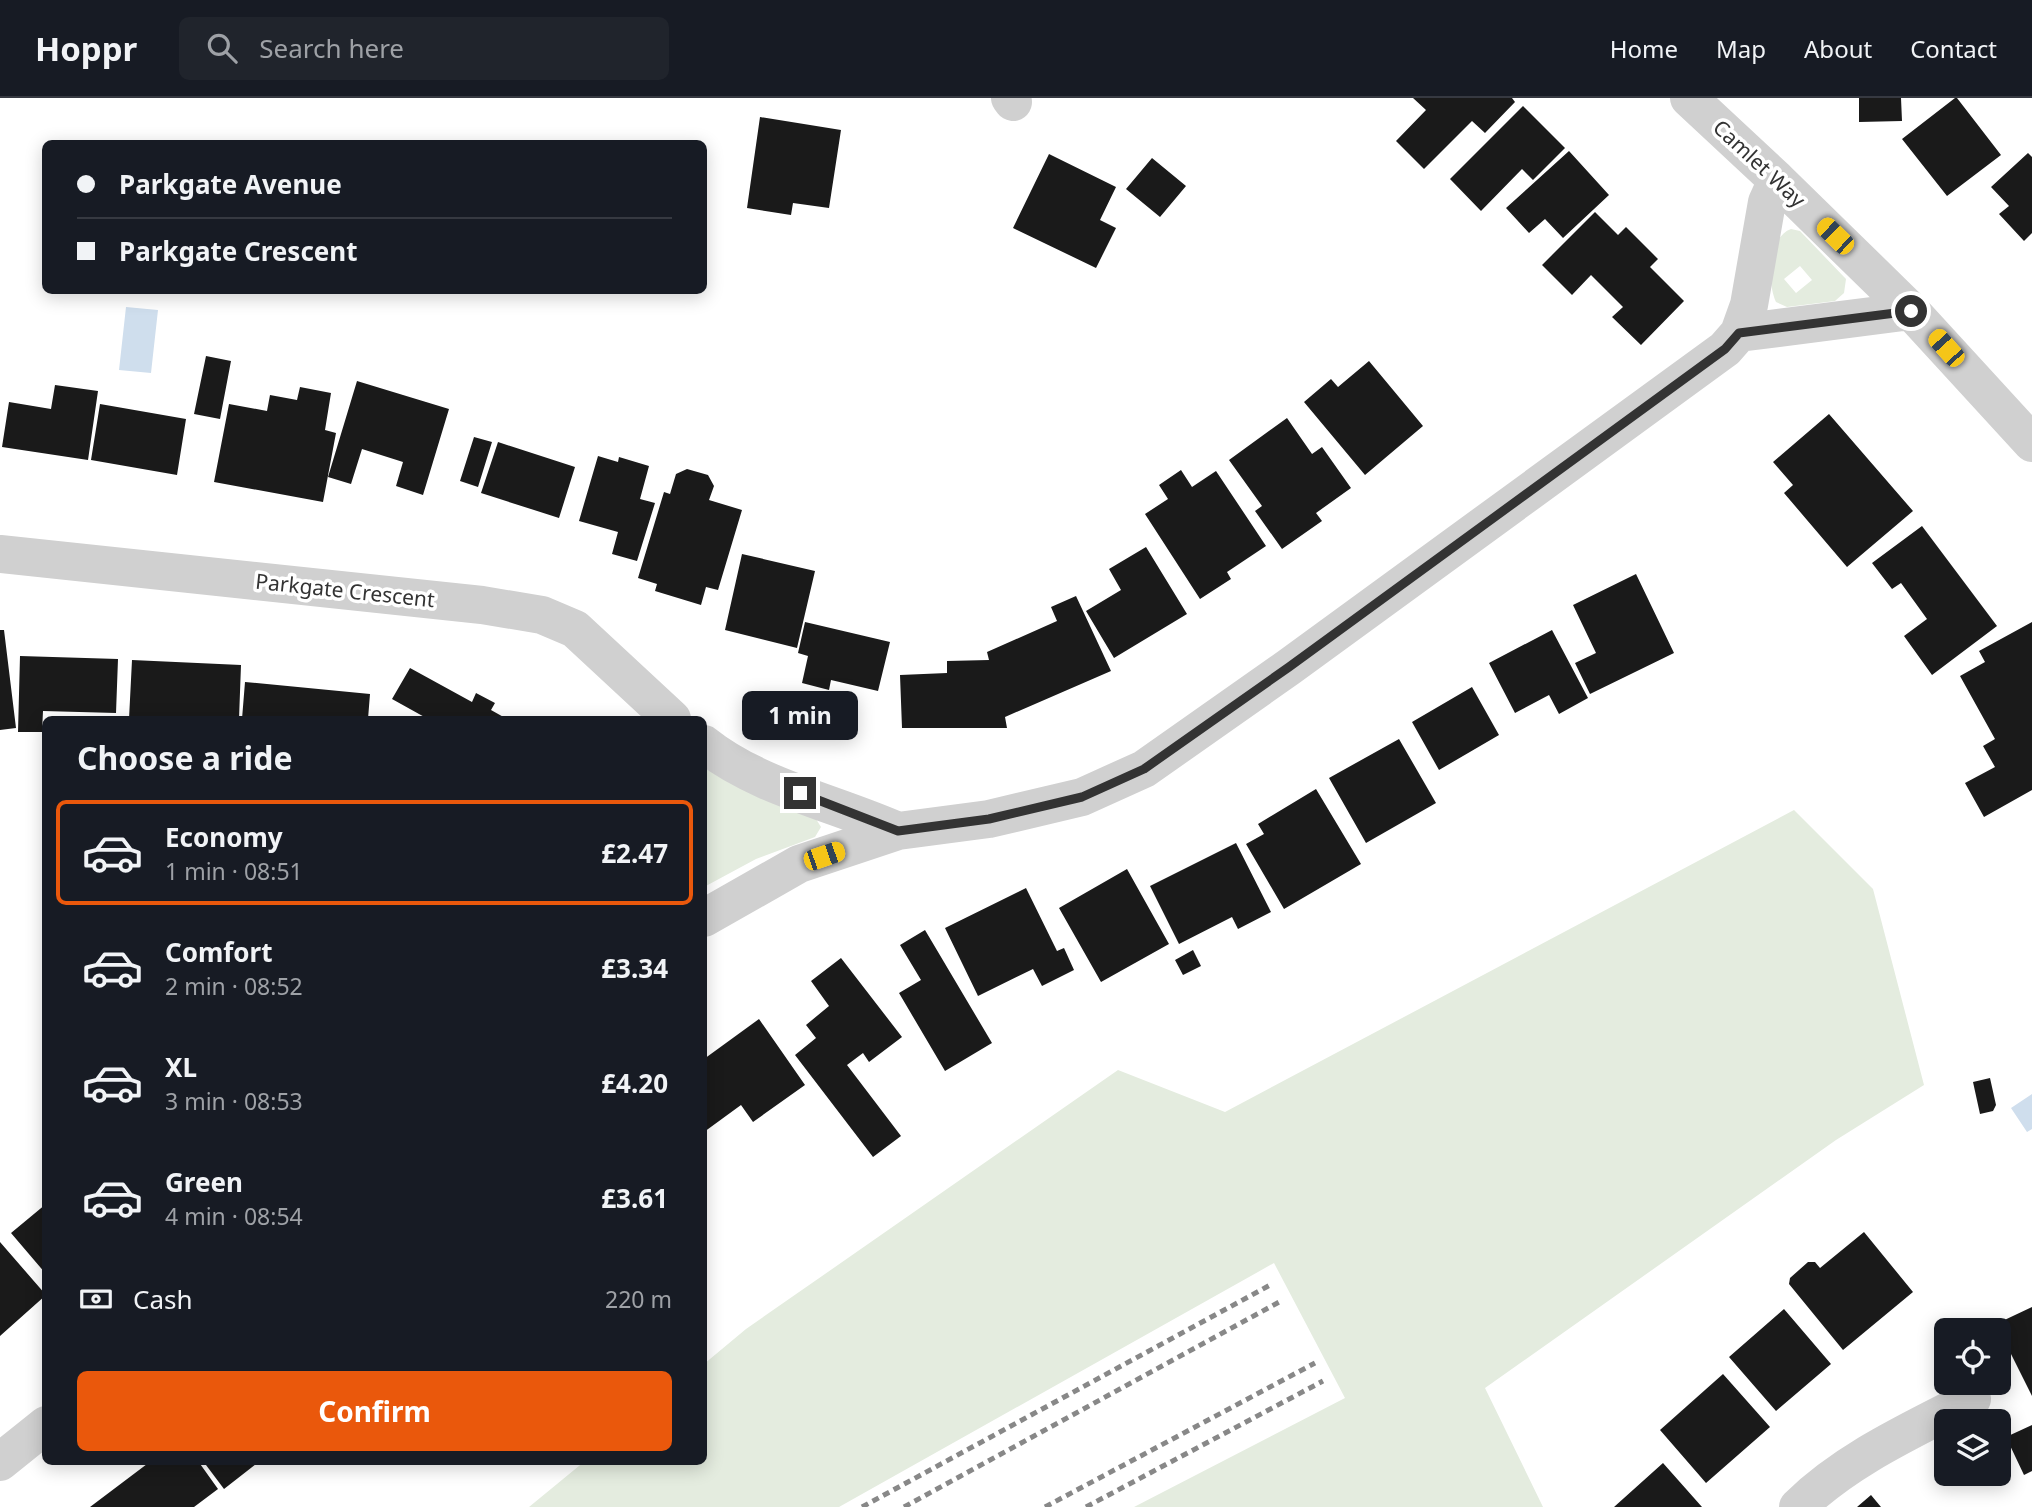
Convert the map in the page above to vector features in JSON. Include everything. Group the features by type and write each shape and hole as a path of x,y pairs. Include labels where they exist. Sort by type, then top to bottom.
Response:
{"street":[{"name":"Camlet Way","path":"1689,98 1911,311 2032,443"},
{"path":"707,916 799,864 898,831 989,819 1082,797 1144,769 1289,667 1725,349 1739,333 1749,305 1767,202 1777,180"},
{"path":"1739,333 1911,311"},
{"name":"Parkgate Crescent","path":"0,554 482,605 542,615 575,629 662,715"},
{"path":"707,747 777,785 869,817 898,831"},
{"path":"1797,1507 1818,1487 1872,1452 1972,1399"},
{"path":"0,1462 42,1429"}],"shaded area":[{"path":"1791,229 1800,231 1846,279 1844,293 1835,301 1787,307 1776,302 1771,284 1772,261 1783,234","holes":["1800,266 1812,280 1796,293 1784,279"]},
{"path":"707,770 745,790 816,819 821,827 815,837 756,859 707,885"},
{"path":"1794,810 1873,889 1924,1085 1836,1140 1485,1388 1543,1507 1134,1507 1345,1398 1274,1263 839,1507 529,1507 580,1465 707,1465 707,1362 746,1329 1118,1070 1225,1112"}],"water":[{"path":"126,307 158,310 151,373 119,370"},
{"path":"2032,1094 2032,1129 2027,1132 2011,1108"}],"building":[{"path":"1413,98 1512,98 1515,102 1485,133 1472,121 1424,169 1396,141 1426,110"},
{"path":"1859,98 1901,98 1902,121 1859,122"},
{"path":"1955,98 2001,155 1947,196 1902,139"},
{"path":"1523,106 1565,148 1533,180 1522,169 1481,211 1450,179"},
{"path":"760,117 841,130 829,208 793,203 791,215 747,208"},
{"path":"1569,151 1609,195 1563,238 1545,219 1529,233 1506,208"},
{"path":"2028,153 2032,157 2032,233 2024,241 1999,214 2009,206 1991,187"},
{"path":"1049,154 1116,187 1100,220 1116,228 1096,268 1013,228"},
{"path":"1152,158 1186,186 1160,217 1126,189"},
{"path":"1595,212 1618,235 1626,227 1658,259 1650,267 1684,301 1641,345 1612,317 1623,307 1591,275 1572,295 1542,265"},
{"path":"206,356 231,361 220,419 194,414"},
{"path":"1369,361 1423,426 1365,475 1304,402 1331,379 1338,387"},
{"path":"357,381 449,409 423,495 396,486 403,462 362,449 351,484 328,477"},
{"path":"55,385 98,391 88,460 2,447 9,402 51,409"},
{"path":"300,387 331,393 325,430 336,433 323,502 214,482 229,404 267,411 270,395 297,400"},
{"path":"100,404 186,419 177,475 91,460"},
{"path":"1829,414 1913,511 1847,567 1784,493 1793,485 1773,462"},
{"path":"1287,418 1312,454 1322,447 1351,488 1316,513 1322,521 1282,549 1255,511 1262,506 1229,460"},
{"path":"474,437 492,442 478,487 460,481"},
{"path":"498,442 575,467 559,518 481,493"},
{"path":"598,456 618,462 619,457 649,466 640,499 655,503 637,561 612,554 618,532 579,521"},
{"path":"687,469 708,475 714,486 709,500 742,510 718,590 706,587 701,605 655,591 657,584 638,578 664,492 670,494 676,474"},
{"path":"1181,470 1192,487 1216,471 1266,546 1227,572 1231,579 1200,599 1145,514 1168,499 1159,485"},
{"path":"1922,526 1997,626 1932,675 1904,636 1927,619 1901,583 1892,589 1872,563"},
{"path":"1146,547 1187,614 1114,658 1086,611 1121,590 1109,569"},
{"path":"742,554 815,571 797,648 725,630"},
{"path":"1636,574 1674,653 1590,694 1575,663 1596,653 1573,605"},
{"path":"1076,596 1111,671 1005,717 1007,728 902,728 900,675 947,673 947,661 989,660 987,652 1057,621 1051,607"},
{"path":"805,622 890,642 878,691 831,680 829,690 802,683 808,656 798,653"},
{"path":"2032,622 2032,790 1984,817 1965,783 1995,767 1983,746 1995,739 1960,676 1985,662 1979,651"},
{"path":"0,630 4,630 16,728 0,730"},
{"path":"1552,630 1588,698 1559,714 1549,695 1515,713 1489,663"},
{"path":"20,656 118,659 116,713 43,711 42,732 18,732"},
{"path":"132,660 241,665 239,716 129,716"},
{"path":"410,668 472,702 476,693 495,703 491,710 502,716 423,716 392,699"},
{"path":"245,682 370,694 368,716 242,716"},
{"path":"1472,687 1499,735 1439,770 1412,722"},
{"path":"1399,739 1436,803 1366,843 1329,778"},
{"path":"1316,789 1361,864 1284,909 1246,844 1264,834 1258,824"},
{"path":"1236,843 1271,912 1238,929 1232,917 1179,944 1150,886"},
{"path":"1127,869 1169,944 1101,982 1059,908"},
{"path":"1026,888 1057,951 1064,948 1074,970 1042,986 1033,969 978,996 945,928"},
{"path":"925,930 992,1043 945,1071 899,993 921,980 900,945"},
{"path":"1193,950 1201,966 1183,975 1175,960"},
{"path":"841,958 902,1037 869,1062 863,1053 847,1065 901,1136 873,1157 795,1055 816,1038 806,1025 829,1006 811,981"},
{"path":"759,1019 805,1085 753,1122 741,1105 707,1130 707,1057"},
{"path":"1990,1078 1996,1105 1993,1111 1980,1114 1973,1082"},
{"path":"42,1207 42,1269 11,1233"},
{"path":"1864,1232 1913,1292 1843,1350 1789,1284 1790,1278 1808,1262 1815,1262 1820,1268"},
{"path":"0,1242 42,1290 42,1299 0,1336"},
{"path":"2032,1307 2032,1396 2011,1354 2011,1318 2009,1318"},
{"path":"1784,1309 1831,1364 1776,1411 1729,1357"},
{"path":"1723,1374 1770,1427 1706,1483 1660,1430"},
{"path":"2032,1425 2032,1471 2024,1475 2011,1448 2011,1435"},
{"path":"1663,1463 1702,1507 1614,1507"},
{"path":"146,1465 201,1465 218,1489 194,1507 90,1507"},
{"path":"206,1465 255,1465 224,1489"},
{"path":"1871,1495 1881,1507 1857,1507"}],"railway":[{"path":"862,1507 1272,1284"},
{"path":"904,1507 1281,1301"},
{"path":"1045,1507 1315,1363"},
{"path":"1086,1507 1323,1381"}],"route":[{"path":"800,793 869,817 898,831 989,819 1082,797 1144,769 1289,667 1725,349 1739,333 1911,311"}]}
